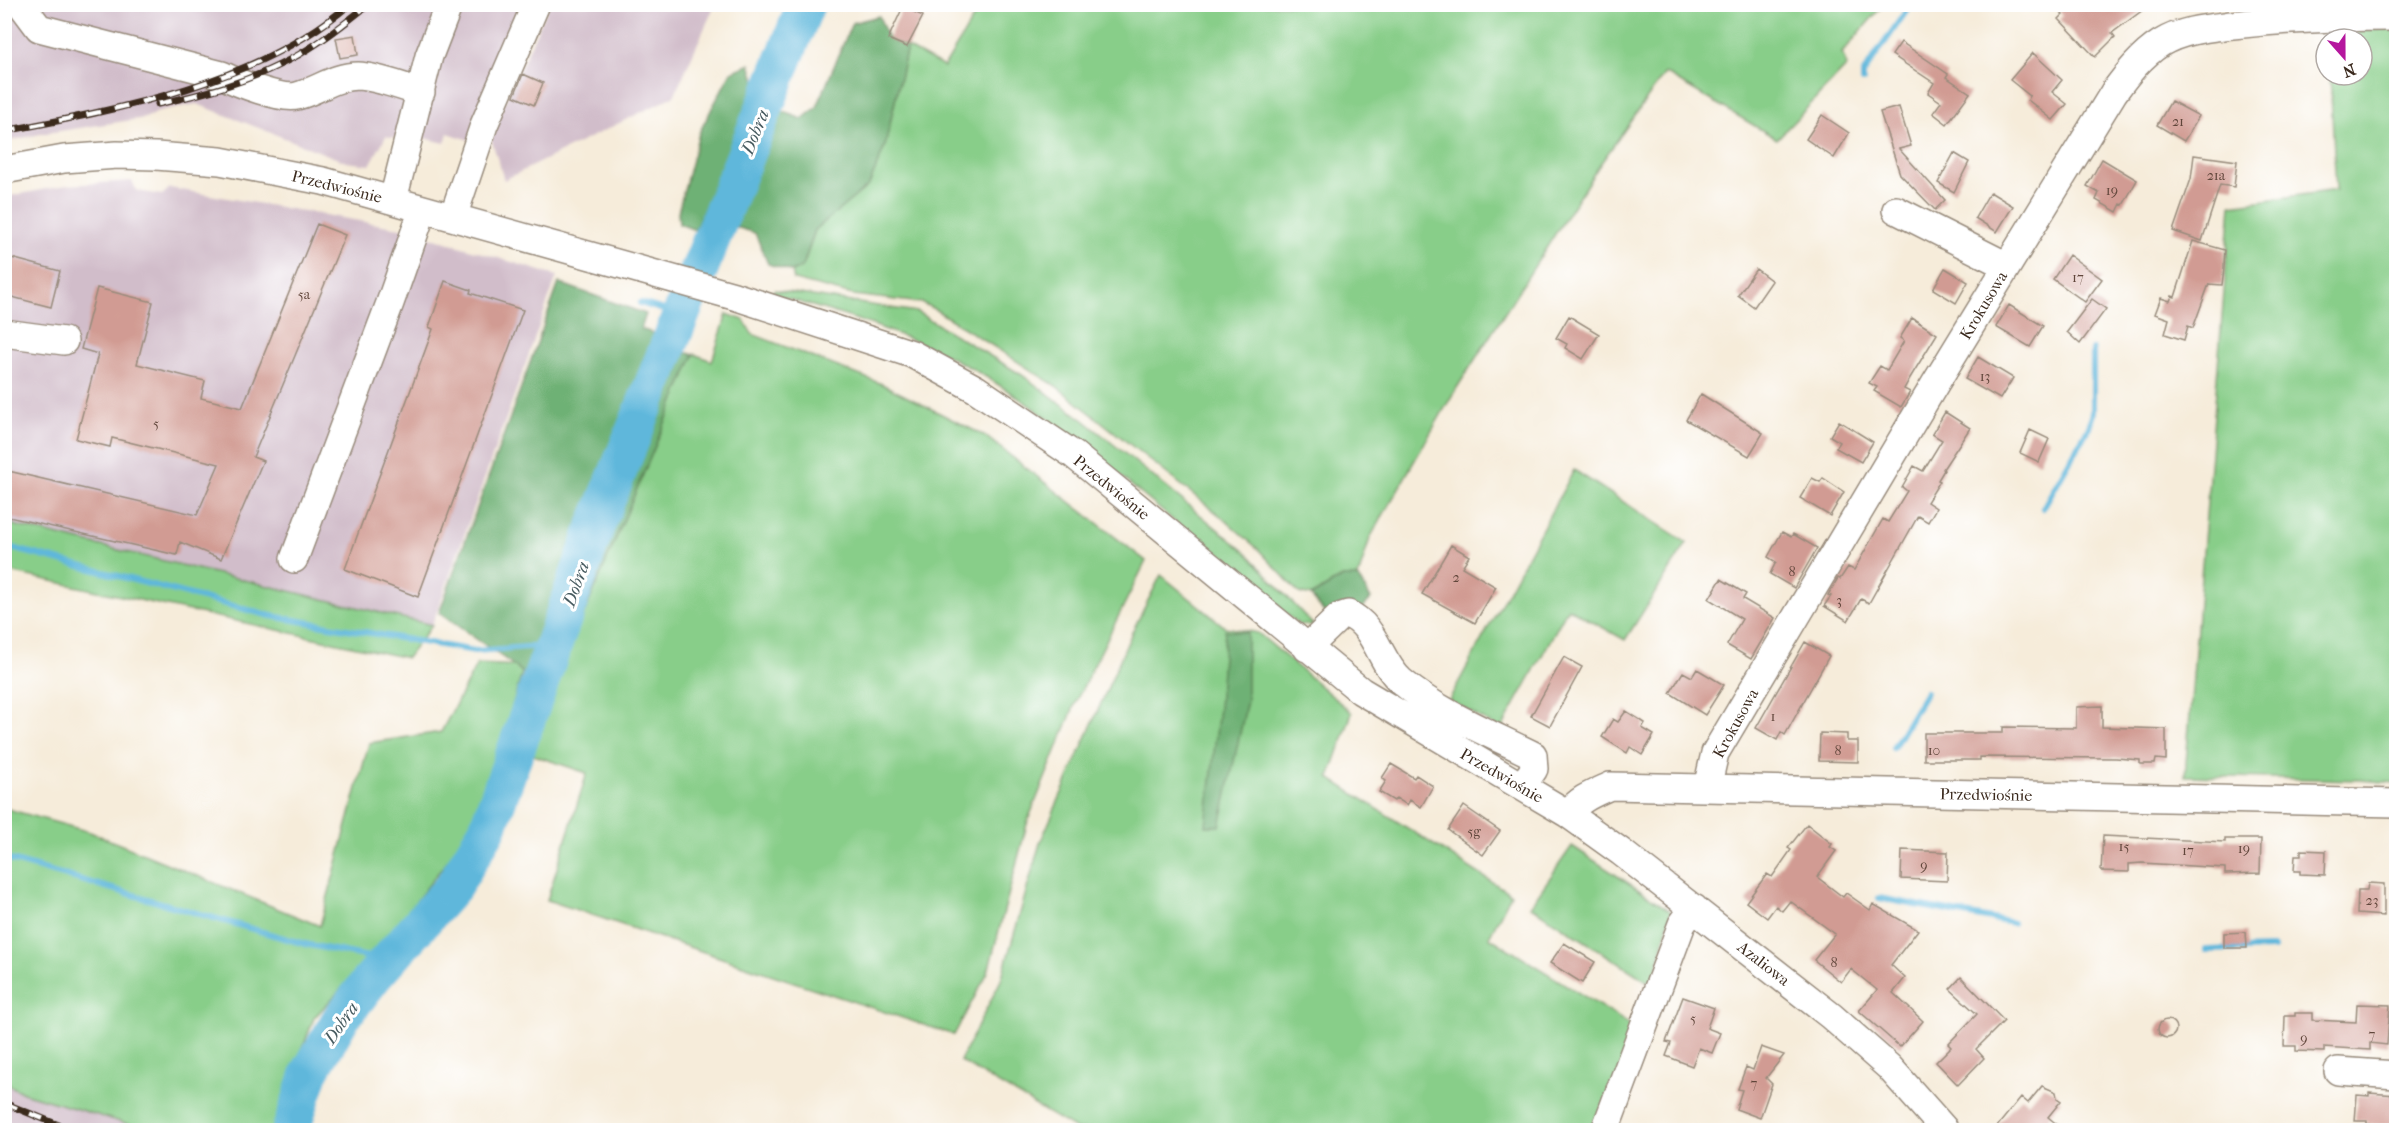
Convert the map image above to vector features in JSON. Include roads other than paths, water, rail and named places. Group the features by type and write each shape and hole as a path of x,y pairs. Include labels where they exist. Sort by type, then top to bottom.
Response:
{"street":[{"path":"21,4 39,28 222,75 282,95 296,97 339,78 360,76 421,92"},
{"path":"393,200 429,56 449,4"},
{"path":"453,217 484,156 484,125 538,8"},
{"name":"Krokusowa","path":"1707,788 1715,753 2007,266 2114,92 2131,69 2162,42 2200,29 2304,19 2397,17"},
{"name":"Przedwiośnie","path":"4,170 64,159 117,155 188,157 323,181 734,296 912,354 976,389 1074,455 1361,691 1568,814 1573,807 1590,795 1610,786 2397,803"},
{"path":"294,559 423,209"},
{"path":"1896,210 2007,266"},
{"path":"4,333 64,341"},
{"path":"1307,648 1339,617 1348,614 1357,618 1367,628 1388,668 1400,680 1421,696 1457,717 1533,755 1533,769 1521,786"},
{"name":"Azaliowa","path":"1568,814 1694,908 1831,1016 1889,1067 1945,1131"},
{"path":"1605,1131 1682,924 1694,908"},
{"path":"2338,1071 2397,1075"}],"waterway":[{"name":"Dobra","path":"291,1130 310,1072 340,1020 374,976 453,887 487,830 595,529 806,4"},
{"path":"1863,81 1863,74 1911,4"},
{"path":"640,303 681,315"},
{"path":"2043,508 2089,427 2093,413 2093,350"},
{"path":"4,546 271,616 475,651 553,645"},
{"path":"1893,748 1926,692"},
{"path":"4,858 305,944 388,961"},
{"path":"1879,898 2013,923"},
{"path":"2206,950 2274,948"}],"railway":[{"path":"4,131 140,102 231,73 274,54 314,31 350,4"},
{"path":"158,104 225,86 273,68 320,41 369,4"},
{"path":"4,1103 71,1130"}]}
